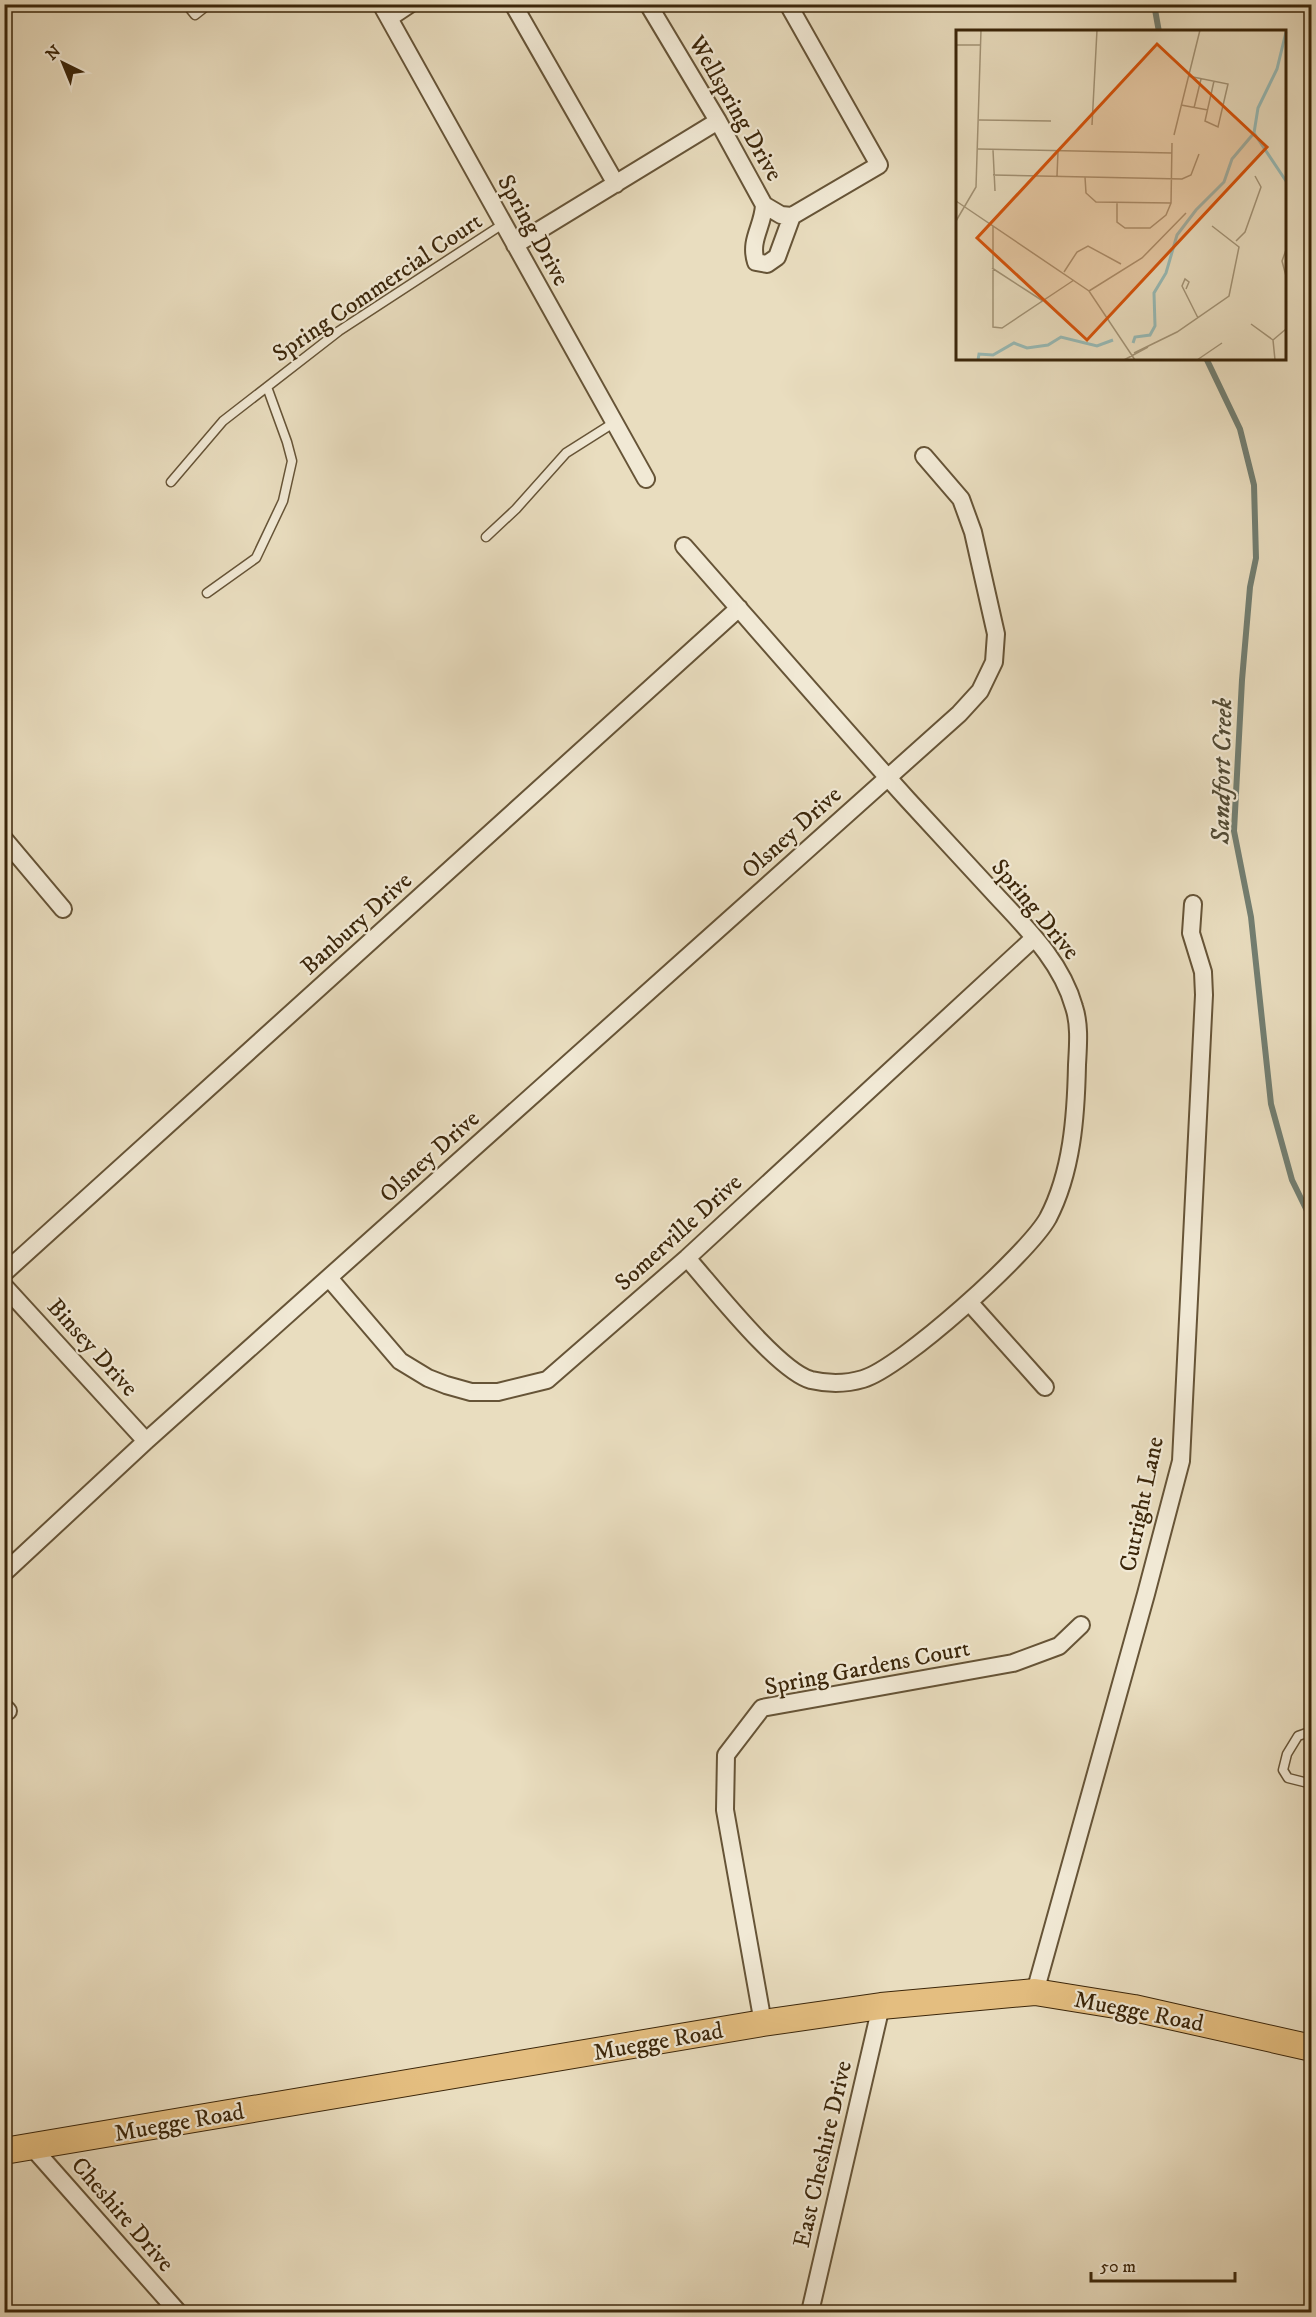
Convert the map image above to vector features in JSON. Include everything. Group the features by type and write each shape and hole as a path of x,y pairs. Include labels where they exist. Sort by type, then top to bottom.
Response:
{"main road":[{"name":"Muegge Road","path":"4,2151 763,2023 881,2006 1035,1992 1134,2008 1311,2048"}],"street":[{"path":"385,11 410,4"},
{"path":"513,4 616,184"},
{"name":"Wellspring Drive","path":"648,4 718,121 764,205 763,219 752,250 756,262 767,264 777,257 792,216 781,214 764,205"},
{"path":"788,4 879,165 792,216"},
{"name":"Spring Drive","path":"385,11 646,478"},
{"path":"515,245 718,121"},
{"name":"Olsney Drive","path":"4,1573 146,1441 959,714 980,690 994,662 996,634 991,605 961,499 924,456"},
{"name":"Spring Drive","path":"684,546 1060,970 1075,1008 1078,1038 1076,1117 1063,1178 1047,1219 1016,1256 969,1302 888,1368 863,1379 834,1384 807,1379 780,1362 687,1258"},
{"name":"Banbury Drive","path":"4,1273 739,608"},
{"path":"4,839 63,909"},
{"name":"Cutright Lane","path":"1035,1992 1146,1594 1180,1461 1204,994 1203,972 1191,933 1193,904"},
{"name":"Somerville Drive","path":"329,1278 400,1361 428,1378 471,1392 498,1392 547,1380 687,1258 1034,938"},
{"name":"Binsey Drive","path":"4,1286 146,1441"},
{"path":"969,1302 1045,1387"},
{"name":"Spring Gardens Court","path":"763,2023 725,1810 726,1755 762,1708 1013,1663 1059,1646 1081,1625"},
{"name":"East Cheshire Drive","path":"810,2313 881,2006"},
{"name":"Cheshire Drive","path":"32,2147 178,2313"}],"lane":[{"path":"186,4 195,15 209,4"},
{"name":"Spring Commercial Court","path":"171,482 223,421 339,331 503,224"},
{"path":"207,593 256,558 283,501 292,461 267,387"},
{"path":"486,537 516,509 566,453 615,422"},
{"path":"1311,1731 1298,1736 1287,1754 1283,1770 1288,1778 1311,1784"}],"waterway":[{"name":"Sandfort Creek","path":"1154,4 1159,30"},
{"name":"Sandfort Creek","path":"1207,360 1240,429 1254,485 1256,558 1250,587 1242,680 1234,831 1251,917 1271,1104 1292,1180 1312,1221"}]}
